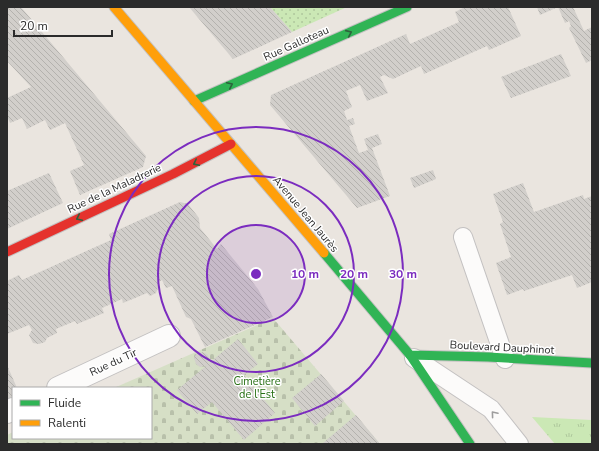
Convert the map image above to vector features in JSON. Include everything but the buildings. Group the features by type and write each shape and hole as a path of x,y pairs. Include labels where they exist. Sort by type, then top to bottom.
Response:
{"main road":[{"name":"Avenue Jean Jaurès","path":"114,7 410,355 470,444"},
{"name":"Rue Galloteau","path":"194,101 406,7"},
{"name":"Rue de la Maladrerie","path":"7,252 172,174 231,144"},
{"name":"Boulevard Dauphinot","path":"410,355 592,363"}],"street":[{"name":"Rue du Tir","path":"60,387 169,336"}],"lane":[{"path":"463,237 505,359"},
{"path":"410,355 491,409 519,444"}],"green space":[{"path":"270,7 347,7 292,32"},
{"name":"Cimetière de l'Est","path":"273,318 380,444 7,444 7,435 12,432 12,439 152,439 152,387 116,387"},
{"path":"532,417 592,420 592,444 555,444"}],"traffic: fast":[{"path":"194,101 407,7"},
{"path":"324,253 410,355 488,357 592,363"},
{"path":"410,355 470,444"}],"traffic: slow":[{"path":"114,7 324,253"}],"traffic: jam":[{"path":"7,252 173,174 231,144"}]}
